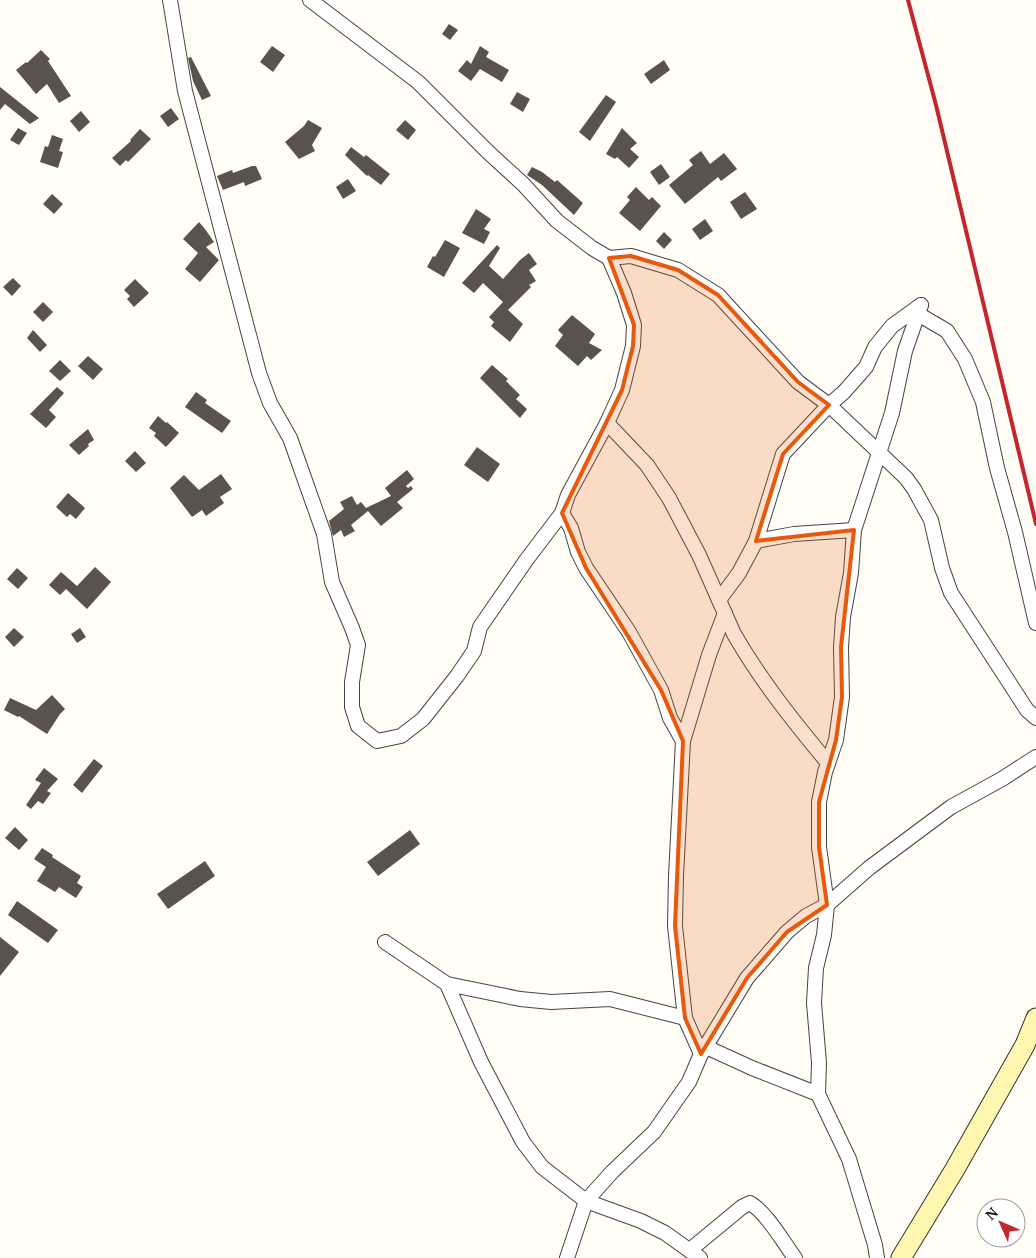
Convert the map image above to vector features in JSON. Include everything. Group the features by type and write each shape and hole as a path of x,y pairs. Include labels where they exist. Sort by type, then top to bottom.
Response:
{"street":[{"path":"170,0 185,91 259,373 270,403 290,438 324,534 332,582 358,645 352,682 352,707 358,726 377,741 401,736 423,718 474,651 480,627 562,513 568,495 607,423 622,390 632,346 634,325 624,293 609,258"},
{"path":"310,0 418,82 523,184 557,221 592,248 609,258 631,256 678,270 718,295 798,382 829,405 906,478 931,520 942,568 951,593 1027,710 1036,718"},
{"path":"818,1094 704,1051 685,1018 675,926 683,742 722,606 756,541 783,454 866,367 875,347 892,326 921,305 905,351 892,412 880,454 854,530 851,573 843,617 841,646 842,697 836,740 828,763 819,802 819,847 827,905 824,935 816,968 814,1003 818,1094 849,1159 875,1245 876,1258"},
{"path":"918,314 947,331 965,359 983,402 997,468 1017,541 1036,623"},
{"path":"607,423 648,465 669,498 699,555 734,634 756,671 828,763"},
{"path":"562,513 586,568 629,632 661,690 670,718 683,742"},
{"path":"756,541 794,534 854,530"},
{"path":"567,1258 586,1201 612,1172 654,1132 689,1082 704,1051 747,978 787,932 806,916 827,905 869,868 951,807 1036,757"},
{"path":"385,942 447,984 520,999 551,1002 610,999 685,1018"},
{"path":"447,984 481,1062 523,1142 542,1167 586,1201 665,1232 695,1254 742,1207 750,1203 772,1225 795,1258"},
{"path":"901,1258 955,1169 1025,1046 1036,1018"}],"highlighted area":[{"path":"631,256 678,270 718,295 798,382 829,405 783,454 756,541 854,530 841,647 842,697 836,740 819,802 819,847 827,905 787,932 747,978 701,1054 685,1018 675,926 683,741 661,690 586,568 562,513 622,390 633,346 634,325 609,258"}],"building":[{"path":"449,24 458,30 450,40 442,34"},
{"path":"272,46 285,55 273,72 260,62"},
{"path":"480,46 489,52 486,57 509,70 502,82 480,69 471,81 458,71 467,60 471,64"},
{"path":"41,50 50,59 48,61 71,96 59,103 47,84 36,94 16,70"},
{"path":"191,57 211,96 202,100 193,81 188,58"},
{"path":"664,60 670,70 651,84 644,74"},
{"path":"0,87 39,118 30,124 5,104 0,110"},
{"path":"517,92 530,99 523,112 510,104"},
{"path":"606,95 616,102 590,141 579,132"},
{"path":"171,108 179,119 168,127 160,116"},
{"path":"81,111 90,122 79,132 70,121"},
{"path":"308,120 322,128 312,145 315,151 299,159 285,142 304,126"},
{"path":"405,120 416,130 408,140 396,130"},
{"path":"18,128 27,133 19,145 10,140"},
{"path":"622,128 637,143 630,149 639,157 629,168 617,157 615,159 606,154"},
{"path":"140,129 151,139 128,162 126,160 120,166 112,158 131,141"},
{"path":"52,135 63,139 59,151 63,152 58,168 40,162 45,146 48,147"},
{"path":"351,147 364,157 366,155 390,174 381,185 367,176 345,155"},
{"path":"701,151 710,164 724,153 737,169 721,181 718,177 685,204 669,185 693,165 689,160"},
{"path":"661,164 670,177 659,185 650,172"},
{"path":"256,166 262,179 245,186 244,182 223,190 217,176 232,170 233,173"},
{"path":"532,167 555,182 557,180 583,203 574,215 542,185 527,175"},
{"path":"348,179 356,191 343,199 336,187"},
{"path":"636,187 649,200 652,197 661,206 640,231 619,213 630,200 627,197"},
{"path":"745,192 757,209 741,219 730,202"},
{"path":"52,194 63,204 54,214 43,204"},
{"path":"476,209 491,219 484,229 490,232 484,244 462,233"},
{"path":"705,219 713,231 700,240 692,229"},
{"path":"199,222 214,242 206,247 219,260 200,282 185,269 198,253 183,239"},
{"path":"664,232 672,240 664,249 656,241"},
{"path":"445,240 460,248 444,277 427,267"},
{"path":"497,245 500,248 489,266 503,279 529,253 537,264 529,270 536,281 529,285 531,287 508,310 523,324 510,342 491,326 494,322 489,317 503,302 483,283 474,293 462,283"},
{"path":"13,278 21,286 12,296 3,287"},
{"path":"135,279 149,293 134,307 127,299 130,296 124,290"},
{"path":"43,302 53,312 43,322 33,312"},
{"path":"572,315 595,334 589,343 602,350 591,360 587,356 578,366 555,346 563,335 558,330"},
{"path":"33,330 47,345 40,352 27,338"},
{"path":"88,356 103,369 93,380 78,366"},
{"path":"60,360 71,371 60,381 49,371"},
{"path":"492,365 508,379 506,381 520,395 516,399 527,409 520,418 480,378"},
{"path":"57,387 64,393 49,410 56,417 46,428 30,414"},
{"path":"196,392 207,400 205,403 231,421 222,433 185,407"},
{"path":"158,416 179,433 166,447 154,436 156,433 149,428"},
{"path":"88,429 94,440 79,455 69,445"},
{"path":"477,447 500,464 488,482 464,465"},
{"path":"135,451 146,463 136,472 125,461"},
{"path":"407,470 414,479 406,486 408,488 411,486 413,489 397,502 403,508 381,526 368,511 351,525 355,531 344,537 341,530 333,536 329,521 344,509 340,502 352,496 357,505 361,502 366,508 391,496 385,488"},
{"path":"221,474 232,489 220,497 224,503 206,516 202,510 192,517 170,488 184,475 199,490"},
{"path":"68,493 85,508 76,519 70,514 67,517 56,507"},
{"path":"95,567 111,582 87,609 66,589 60,595 49,585 61,572 77,586"},
{"path":"17,568 28,578 18,589 7,579"},
{"path":"14,628 24,637 14,647 5,637"},
{"path":"80,628 86,637 77,643 71,634"},
{"path":"52,695 65,709 47,734 19,716 4,710 10,698 36,710"},
{"path":"94,759 103,766 82,793 73,785"},
{"path":"44,768 58,779 47,791 51,793 43,804 38,801 31,809 26,805 41,783 35,780"},
{"path":"15,827 28,840 19,850 5,838"},
{"path":"410,830 420,844 378,876 367,862"},
{"path":"42,848 81,876 77,883 83,887 76,898 59,887 55,892 37,881 46,867 34,859"},
{"path":"205,861 215,876 168,909 157,894"},
{"path":"17,901 58,930 48,943 8,915"},
{"path":"0,937 19,952 0,976"}],"railway":[{"path":"908,0 936,105 1036,524"}]}
